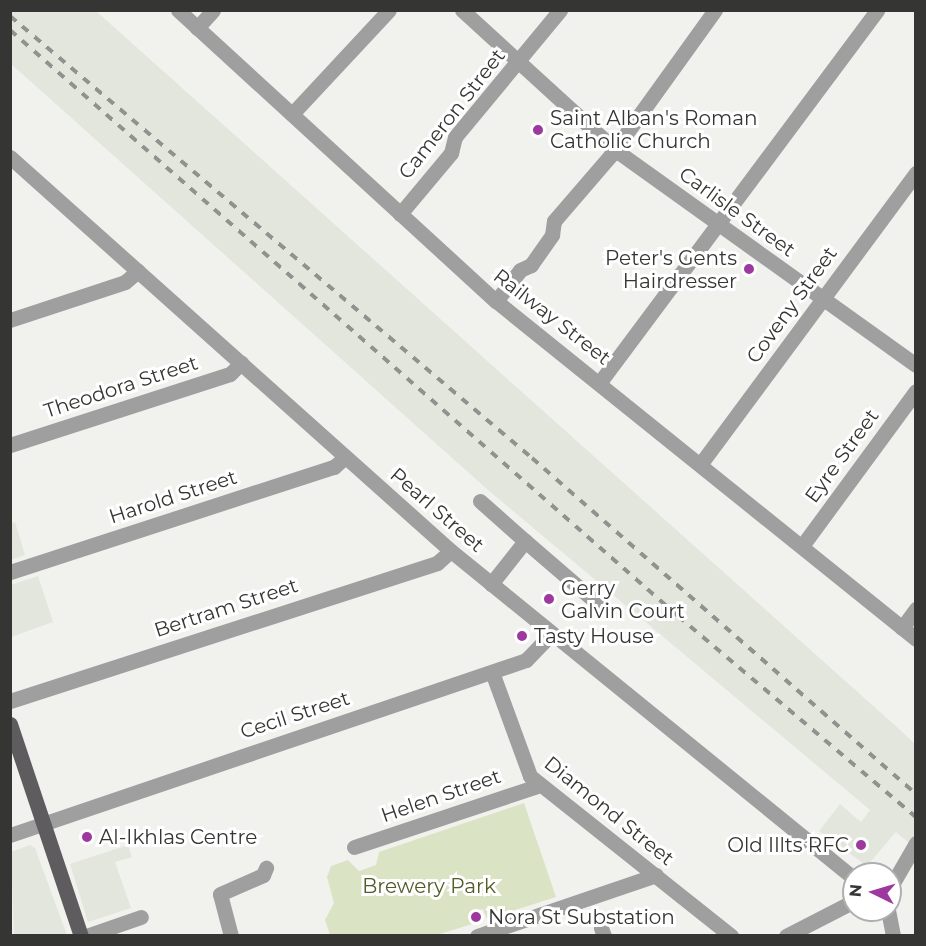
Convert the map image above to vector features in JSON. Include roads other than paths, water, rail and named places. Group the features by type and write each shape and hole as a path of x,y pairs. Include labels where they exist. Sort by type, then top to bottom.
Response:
{"main road":[{"path":"10,724 81,936"}],"street":[{"name":"Railway Street","path":"178,10 496,301 702,462 915,639"},
{"path":"197,28 213,10"},
{"path":"292,114 389,10"},
{"name":"Carlisle Street","path":"462,10 614,149 915,365"},
{"name":"Cameron Street","path":"400,214 560,10"},
{"path":"496,301 520,270 531,265 552,235 554,220 614,149 715,10"},
{"path":"600,382 877,10"},
{"name":"Pearl Street","path":"10,157 451,551 842,869"},
{"name":"Coveny Street","path":"702,462 915,173"},
{"path":"10,320 125,282 138,271"},
{"name":"Theodora Street","path":"10,445 230,374 241,363"},
{"name":"Eyre Street","path":"802,546 915,391"},
{"name":"Harold Street","path":"10,572 334,467 345,457"},
{"path":"480,501 604,609"},
{"path":"491,584 525,541"},
{"name":"Bertram Street","path":"10,700 437,562 451,551"},
{"path":"902,628 915,609"},
{"name":"Cecil Street","path":"10,835 492,672 532,657 551,634"},
{"name":"Diamond Street","path":"492,672 526,771 540,785 731,936"},
{"name":"Helen Street","path":"354,847 540,785"},
{"path":"902,867 915,844"},
{"path":"231,936 220,894 263,875 266,868"},
{"path":"477,936 656,875"},
{"path":"786,936 842,907"},
{"path":"86,936 141,917"}],"railway":[{"path":"10,16 532,458 916,794"},
{"path":"10,30 678,616 916,817"}],"place":[{"name":"Saint Alban's Roman Catholic Church","path":"538,130"},
{"name":"Peter's Gents Hairdresser","path":"749,269"},
{"name":"Gerry Galvin Court","path":"549,599"},
{"name":"Tasty House","path":"522,636"},
{"name":"Al-Ikhlas Centre","path":"87,837"},
{"name":"Old Illts RFC","path":"861,845"},
{"name":"Nora St Substation","path":"476,917"}],"park label":[{"name":"Brewery Park","path":"429,886"}]}
